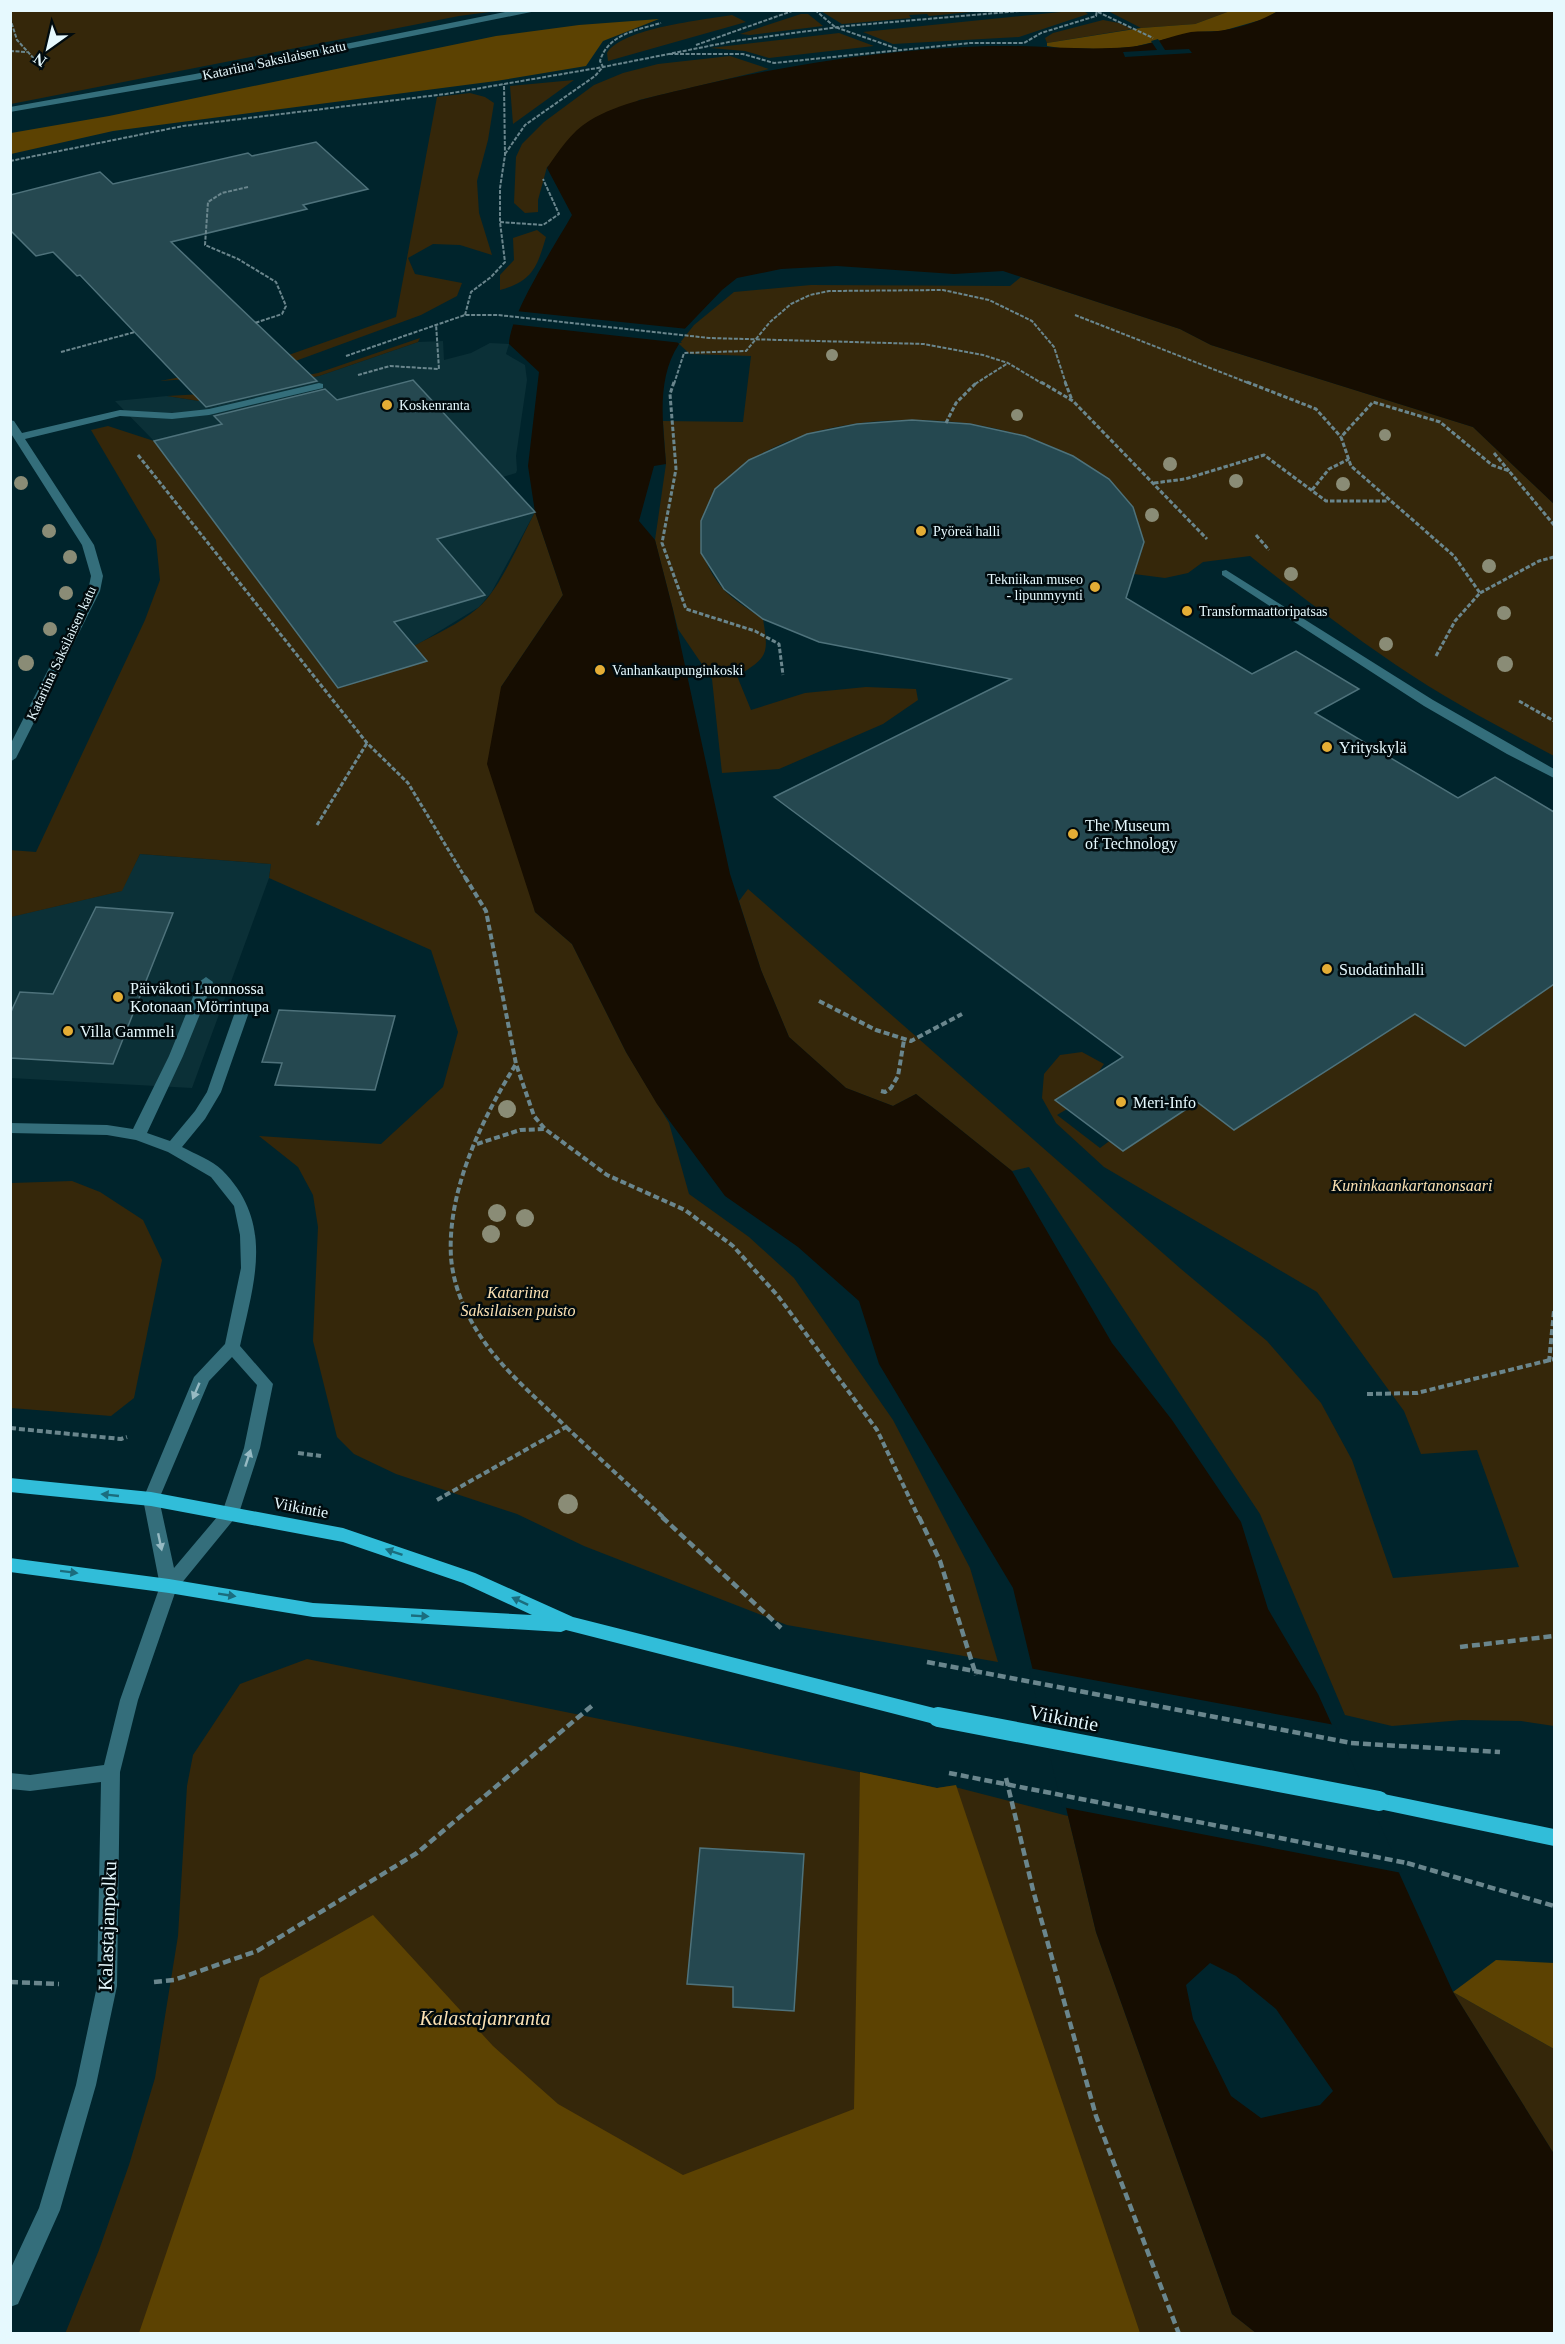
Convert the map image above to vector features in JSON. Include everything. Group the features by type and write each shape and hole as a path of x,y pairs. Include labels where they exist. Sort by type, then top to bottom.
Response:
{"main road":[{"name":"Viikintie","path":"10,1485 151,1499 343,1535 469,1578 570,1624 938,1717 1379,1801 1554,1838"},
{"name":"Viikintie","path":"10,1565 169,1586 313,1610 570,1624"}],"street":[{"name":"Katariina Saksilaisen katu","path":"10,110 195,77 492,16 537,10"},
{"path":"20,437 101,416 134,412 172,416 192,415 319,386"},
{"name":"Katariina Saksilaisen katu","path":"10,423 88,545 96,576 94,591 10,758"},
{"path":"1226,573 1345,653 1495,742 1554,774"},
{"path":"138,1135 176,1056 206,982"},
{"path":"173,1148 200,1115 214,1092 242,1012"},
{"path":"10,1128 107,1130 138,1135 173,1148 216,1173 241,1205 248,1235 249,1268 232,1347 202,1377 151,1499 169,1586"},
{"path":"230,1513 252,1448 265,1384 232,1347"},
{"name":"Kalastajanpolku","path":"10,2296 49,2210 86,2085 107,1986 111,1772 129,1700 169,1586 230,1513"},
{"path":"10,1781 30,1784 111,1772"}],"path":[{"path":"684,49 795,10"},
{"path":"815,10 835,27 898,49"},
{"path":"10,160 183,126 446,94 603,67 684,49 835,27 1031,10"},
{"path":"658,55 743,54 774,63 970,43 1024,43 1041,33 1096,16 1098,11 1153,38"},
{"path":"603,67 600,55 610,41 661,23"},
{"path":"10,51 28,52"},
{"path":"505,155 525,125 595,76 603,67"},
{"path":"465,315 471,292 491,277 505,262 500,222 500,188 505,155 504,84"},
{"path":"500,222 543,225 559,214 543,179"},
{"path":"248,187 222,193 208,202 205,245 238,259 276,282 286,306 282,314 255,323"},
{"path":"783,675 779,644 755,631 686,609 662,543 676,469 670,394 684,353 746,351 770,322 791,304 810,295 829,291 943,290 989,300 1032,321 1054,347 1073,401"},
{"path":"319,386 390,366 439,369 436,324 465,315 498,315 709,338 924,344 983,354 1008,363 1073,401 1203,533 1226,573"},
{"path":"1075,315 1316,409 1341,437 1351,466 1454,556 1480,593"},
{"path":"61,352 135,332"},
{"path":"946,423 953,405 973,384 1008,363"},
{"path":"1341,437 1373,402 1440,422 1492,465 1509,471"},
{"path":"135,451 367,743 408,783 486,911 516,1064 534,1116 546,1130 607,1174 685,1210 733,1246 778,1296 877,1431 940,1562 979,1684"},
{"path":"1494,453 1554,525"},
{"path":"1154,483 1185,479 1264,455 1326,501 1389,501"},
{"path":"1311,490 1329,469 1349,459"},
{"path":"1256,535 1266,546"},
{"path":"1432,664 1455,621 1480,593 1539,561 1554,557"},
{"path":"1514,699 1554,721"},
{"path":"317,825 367,743"},
{"path":"819,1001 876,1030 911,1041 962,1014"},
{"path":"881,1091 885,1092 895,1084 904,1040"},
{"path":"516,1064 476,1145 453,1224 451,1256 456,1284 465,1310 480,1336 507,1368 566,1427 784,1631"},
{"path":"476,1145 520,1130 546,1130"},
{"path":"1367,1394 1417,1393 1552,1360 1554,1311"},
{"path":"437,1500 566,1427"},
{"path":"10,1428 121,1439 135,1434"},
{"path":"1460,1647 1554,1636"},
{"path":"927,1662 1351,1743 1500,1752"},
{"path":"107,1986 174,1980 257,1951 417,1853 594,1704"},
{"path":"949,1773 1407,1863 1554,1905"},
{"path":"1005,1775 1033,1890 1096,2116 1179,2334"}],"shaded area":[{"path":"1230,11 1278,11 1264,19 1222,31 1195,32 1133,47 1102,49 1047,46 1047,43 1141,28 1195,24"},
{"path":"1278,11 1554,11 1554,504 1473,427 1211,345 1180,329 1003,271 954,274 837,266 781,269 737,278 722,290 675,339 679,344 667,372 664,387 666,464 654,466 639,521 655,540 673,610 730,874 761,970 789,1037 846,1088 893,1106 916,1094 1012,1171 1112,1343 1172,1420 1241,1522 1268,1609 1318,1694 1453,1992 1554,2154 1554,2333 1256,2333 1232,2314 1096,1932 1013,1588 879,1364 859,1301 798,1247 725,1196 657,1104 626,1052 572,944 535,912 487,764 501,687 563,595 535,512 528,466 539,372 509,344 511,331 525,298 572,215 547,168 577,131 601,114 640,100 729,79 803,65 914,50 989,46 1129,47 1191,32 1233,28","holes":["1210,1963 1236,1976 1276,2009 1333,2091 1320,2105 1261,2118 1231,2096 1193,2019 1186,1985"]},
{"path":"659,19 603,41 586,66 496,81 113,131 11,154 11,133 109,116 496,36 579,25"},
{"path":"443,341 444,360 471,353 490,343 509,344 506,354 525,365 527,380 516,456 517,470 516,473 503,477 535,512 491,593 479,607 415,646 427,661 338,688 154,441 115,401 167,396 199,401 319,376 418,342"},
{"name":"Päiväkoti Luonnossa Kotonaan Mörrintupa","path":"140,854 271,864 269,878 192,1088 11,1078 10,917 121,891"},
{"path":"860,1772 937,1788 956,1785 1140,2333 139,2333 260,1978 373,1915 493,2046 558,2104 683,2175 854,2109"},
{"path":"1496,1960 1554,1963 1554,2049 1453,1992"}],"green space":[{"path":"11,10 497,11 459,16 11,104"},
{"path":"821,11 982,11 929,16 927,14 909,15 911,18 842,24"},
{"path":"1084,11 1088,14 1019,37 893,44 863,32"},
{"path":"1108,11 1230,11 1195,24 1141,28"},
{"path":"801,14 808,14 823,26 750,35 740,34"},
{"path":"732,15 746,22 608,61 607,53 615,44 645,31"},
{"path":"1103,20 1119,23 1132,29 1047,43 1045,38 1053,33"},
{"path":"839,33 874,46 769,58 745,51 710,48"},
{"path":"730,56 769,69 639,100 547,167 538,200 538,212 525,213 514,203 516,157 522,144 544,122 594,85 623,73 658,64"},
{"path":"574,80 513,124 510,86"},
{"path":"470,93 485,97 494,103 488,140 477,181 479,213 492,255 460,245 433,244 408,258 415,274 462,283 457,296 421,315 290,363 230,376 160,381 283,357 396,317 437,97"},
{"path":"537,230 546,237 536,265 520,282 500,290 500,275 514,260 513,238"},
{"path":"1021,277 1180,329 1211,345 1473,427 1554,504 1554,756 1415,678 1340,626 1250,556 1203,562 1188,573 1165,578 1134,574 1143,542 1132,508 1108,480 1072,456 1028,438 982,426 934,420 898,420 859,423 808,434 757,457 734,472 716,491 704,513 700,536 706,562 723,589 763,619 766,640 764,654 755,664 737,676 751,710 805,693 866,687 916,689 918,700 883,724 779,769 722,773 712,679 678,629 655,540 666,464 663,421 743,422 751,356 690,354 679,344 694,325 734,292 811,285 1010,286"},
{"path":"420,338 418,342 319,376 199,401 167,396 220,393 318,373"},
{"name":"Katariina Saksilaisen puisto","path":"108,426 154,441 338,688 427,661 414,646 463,619 486,600 510,563 535,512 563,595 501,687 535,912 572,944 626,1052 669,1123 689,1194 749,1237 794,1278 893,1420 970,1568 998,1662 787,1625 584,1546 517,1514 396,1474 354,1454 337,1437 313,1341 318,1227 313,1195 298,1167 259,1136 381,1144 443,1087 458,1032 431,950 269,878 271,864 140,854 122,891 11,917 10,850 36,852 145,620 160,580 156,540 91,430"},
{"name":"Kuninkaankartanonsaari","path":"748,889 1181,1269 1267,1341 1321,1403 1352,1460 1393,1578 1519,1567 1477,1450 1421,1454 1404,1411 1317,1292 1104,1167 1056,1123 1042,1098 1044,1074 1060,1055 1082,1052 1104,1064 1097,1074 1056,1101 1067,1109 1057,1115 1100,1148 1180,1089 1234,1130 1414,1014 1465,1046 1554,984 1554,1726 1521,1721 1462,1720 1392,1726 1345,1715 1260,1514 1029,1167 1012,1171 916,1094 893,1106 846,1088 789,1037 761,970 739,901"},
{"path":"72,1181 100,1192 143,1220 162,1260 134,1398 111,1416 11,1408 12,1183"},
{"name":"Kalastajanranta","path":"307,1659 937,1788 951,1786 1068,1816 1096,1932 1232,2314 1256,2333 65,2334 99,2250 129,2165 155,2078 178,1936 187,1786 193,1755 240,1684"},
{"path":"1453,1992 1554,2049 1554,2154"}],"pier":[{"path":"1158,39 1165,50 1189,49 1192,53 1125,57 1123,52 1157,50 1151,41"},
{"path":"516,311 688,329 678,339 682,343 510,324"},
{"path":"1029,1668 1335,1725 1402,1873 1062,1807"}],"building":[{"path":"316,142 368,189 303,205 307,209 171,242 317,381 206,407 80,275 77,276 53,252 36,256 10,230 10,195 100,172 113,184 248,153 252,156"},
{"path":"413,380 535,512 437,539 485,595 394,622 427,661 338,688 154,441 222,424 214,416 325,389 337,400"},
{"path":"912,420 970,424 1025,436 1073,456 1109,479 1133,507 1144,542 1126,598 1252,674 1296,651 1359,689 1315,713 1458,798 1495,777 1554,812 1554,984 1465,1046 1415,1014 1234,1130 1197,1102 1123,1151 1055,1100 1123,1057 774,797 1011,679 819,642 763,619 724,589 701,553 701,521 715,489 749,460 807,434 857,424"},
{"path":"96,907 173,913 113,1064 10,1058 10,1014 20,992 53,994"},
{"path":"279,1010 395,1016 375,1090 275,1085 282,1063 262,1062"},
{"path":"700,1848 804,1854 794,2011 733,2007 733,1987 687,1984"}],"place":[{"name":"Koskenranta","path":"387,405"},
{"name":"Pyöreä halli","path":"921,531"},
{"name":"Tekniikan museo - lipunmyynti","path":"1095,587"},
{"name":"Transformaattoripatsas","path":"1187,611"},
{"name":"Vanhankaupunginkoski","path":"600,670"},
{"name":"Yrityskylä","path":"1327,747"},
{"name":"The Museum of Technology","path":"1073,834"},
{"name":"Suodatinhalli","path":"1327,969"},
{"name":"Päiväkoti Luonnossa Kotonaan Mörrintupa","path":"118,997"},
{"name":"Villa Gammeli","path":"68,1031"},
{"name":"Meri-Info","path":"1121,1102"}]}
